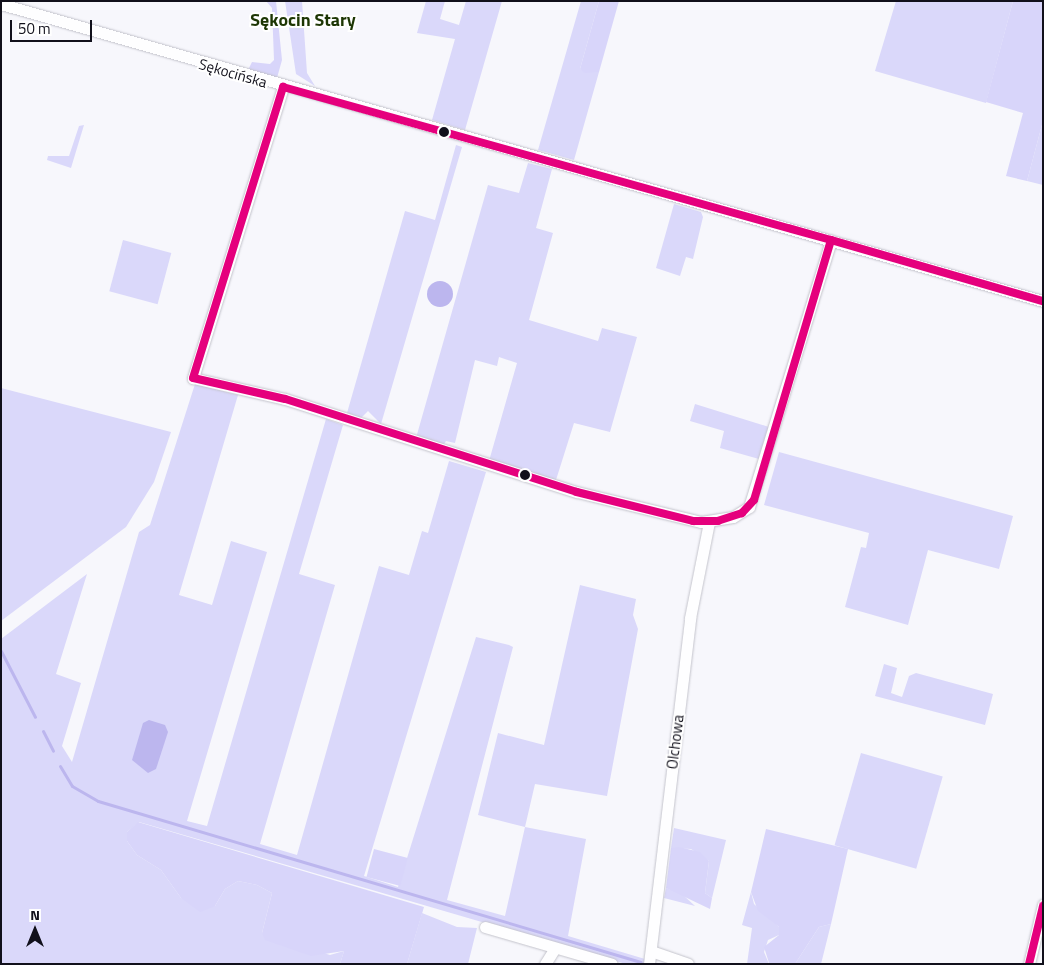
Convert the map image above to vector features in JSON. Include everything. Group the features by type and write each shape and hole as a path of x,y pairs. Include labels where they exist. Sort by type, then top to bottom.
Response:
{"street":[{"name":"Sękocińska","path":"1,4 283,87 1043,301"},
{"path":"283,87 193,378 286,399 577,492 709,522 742,514 754,500 831,240"},
{"name":"Olchowa","path":"650,964 690,618 709,522"},
{"path":"1029,964 1043,906"},
{"path":"485,927 612,964"},
{"path":"545,964 555,948"},
{"path":"651,951 688,964"}],"shaded area":[{"path":"266,1 276,1 282,60 277,78 248,70 252,62 270,64 274,60 272,8"},
{"path":"285,1 302,1 307,73 315,86 296,74"},
{"path":"426,1 445,1 440,19 459,25 466,1 502,1 465,130 432,120 455,39 417,33"},
{"path":"581,1 599,1 580,69 599,72 574,160 538,150"},
{"path":"599,1 619,1 599,72 585,73 580,69"},
{"path":"896,1 1013,1 986,103 875,71"},
{"path":"1013,1 1043,1 1043,121 1027,181 1006,176 1023,113 986,102"},
{"path":"1043,121 1043,185 1027,181"},
{"path":"84,125 71,168 47,160 48,156 69,156 79,126"},
{"path":"456,145 462,147 381,424 368,411 361,418 347,413 405,211 435,220"},
{"path":"528,163 552,169 536,228 553,233 529,320 598,341 602,328 637,337 610,432 574,423 556,480 489,461 517,363 499,357 497,366 475,360 455,443 446,441 443,446 416,438 488,185 519,193"},
{"path":"674,204 701,212 703,217 693,259 686,257 680,276 656,268"},
{"path":"123,240 171,253 158,304 109,291"},
{"path":"440,281 449,285 453,294 449,303 440,307 431,303 427,294 431,285"},
{"path":"195,384 238,395 179,595 212,605 231,541 267,552 187,821 207,826 326,419 343,425 299,574 335,585 260,844 297,855 379,566 409,575 422,531 428,533 449,461 486,472 364,876 398,887 476,637 509,645 513,647 447,900 505,916 525,827 586,839 568,936 645,959 644,964 626,964 139,822 127,832 127,841 137,855 161,870 181,898 215,906 225,889 238,881 257,885 272,893 262,933 330,955 344,951 340,964 1,964 1,639 87,574 56,674 81,683 62,746 72,762 139,532 150,525"},
{"path":"1,388 171,432 154,482 126,527 1,621"},
{"path":"695,404 769,427 759,459 720,448 724,431 690,421"},
{"path":"779,452 1013,516 999,569 928,550 908,625 845,607 861,547 866,548 869,533 764,505"},
{"path":"580,585 636,599 633,615 638,629 607,796 535,784 525,827 478,815 498,733 544,745"},
{"path":"884,664 897,668 891,693 902,697 909,676 916,673 993,694 985,725 875,696"},
{"path":"149,720 165,725 168,732 156,769 148,773 132,760 143,723"},
{"path":"861,753 943,776 916,869 835,845"},
{"path":"138,822 424,907 407,964 340,964 344,951 311,956 265,940 262,933 272,893 257,885 238,881 225,889 215,906 200,912 181,898 161,870 137,855 127,841 127,832"},
{"path":"674,828 726,840 712,898 705,893 709,861 691,849 671,848"},
{"path":"766,829 848,849 831,924 819,927 795,964 769,963 764,947 779,935 779,927 758,911 751,892"},
{"path":"679,847 700,852 709,861 705,893 712,898 710,909 666,888 671,848"},
{"path":"374,849 408,858 400,886 366,877"},
{"path":"666,888 681,893 695,906 664,898"},
{"path":"751,892 754,904 779,927 779,935 768,940 764,952 769,964 747,964 752,928 742,925"},
{"path":"422,913 457,927 477,928 468,964 407,964"},
{"path":"831,924 821,964 795,964 819,927"}],"waterway":[{"path":"1,651 35,717"},
{"path":"43,731 53,751"},
{"path":"60,766 72,786 98,801 641,962"}],"transit line":[{"path":"283,87 831,240 754,500 742,513 718,521 693,521 577,492 285,399 193,378 283,87"},
{"path":"831,240 1043,301"},
{"path":"1029,964 1043,906"}],"district":[{"name":"Sękocin Stary","path":"303,20"}]}
